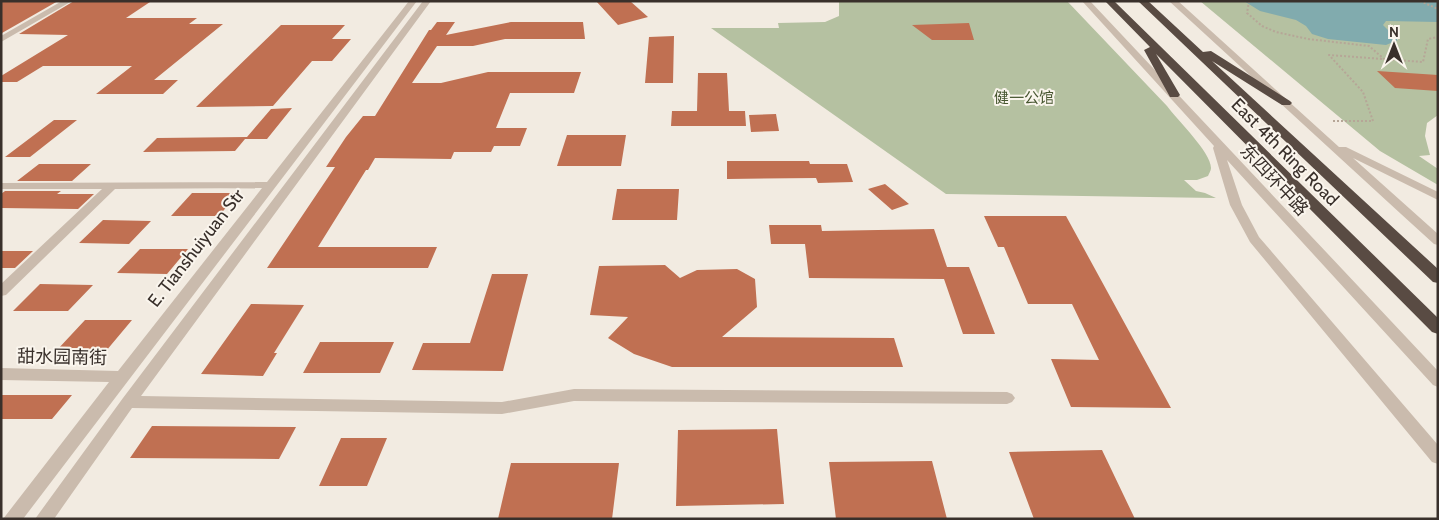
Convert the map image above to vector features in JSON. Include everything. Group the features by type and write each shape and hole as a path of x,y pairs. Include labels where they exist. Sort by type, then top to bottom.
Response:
{"highway":[{"name":"East 4th Ring Road","path":"1109,1 1438,328"},
{"name":"East 4th Ring Road","path":"1142,1 1438,278"},
{"path":"1176,32 1286,103"},
{"path":"1140,33 1174,95"}],"street":[{"path":"1,40 68,1"},
{"name":"E. Tianshuiyuan Str","path":"12,519 413,1"},
{"name":"E. Tianshuiyuan Str","path":"44,519 128,402 427,1"},
{"name":"东四环中路","path":"1086,1 1438,381"},
{"path":"1173,1 1286,103 1326,142 1438,241"},
{"path":"1326,142 1438,198"},
{"path":"1216,143 1236,205 1254,238 1438,457"},
{"path":"1,186 270,185"},
{"path":"1,292 112,186"},
{"name":"甜水园南街","path":"1,374 121,377"},
{"path":"128,402 502,408 574,395 1007,398"}],"path":[{"path":"1249,1 1247,13 1262,26 1276,32 1308,39 1369,46 1385,60"},
{"path":"1420,1 1438,9"},
{"path":"1333,121 1373,121 1363,92 1329,55 1423,62 1428,39 1438,37"}],"green space":[{"name":"健一公馆","path":"839,1 1067,1 1167,106 1200,145 1210,161 1211,168 1208,176 1197,180 1184,180 1196,191 1216,198 946,194 711,28 779,28 778,23 825,22 839,16"},
{"path":"1200,1 1438,1 1438,115 1427,123 1425,136 1430,155 1419,156 1438,169 1438,185 1380,151"}],"water":[{"path":"1244,1 1438,1 1438,22 1386,21 1383,25 1398,40 1386,45 1328,39 1312,34 1306,26 1296,20 1260,11"}],"building":[{"path":"1,1 58,1 2,33"},
{"path":"74,1 150,2 126,18 197,18 189,24 223,24 154,80 178,80 163,94 96,94 132,66 43,66 17,82 1,82 1,76 68,35 19,34"},
{"path":"596,1 630,1 648,17 618,25"},
{"path":"437,22 455,22 446,35 511,22 583,22 585,39 505,39 473,46 437,46 412,83 441,83 488,72 581,72 574,93 510,93 496,128 527,128 520,146 494,146 491,152 454,152 451,159 375,158 318,247 437,247 428,268 267,268 335,167 326,167 346,137 363,116 375,116 429,30"},
{"path":"969,23 974,40 932,40 912,25"},
{"path":"281,25 345,25 332,39 351,39 332,61 312,61 273,106 196,107"},
{"path":"674,36 673,83 645,83 649,37"},
{"path":"1377,71 1438,75 1438,91 1395,88"},
{"path":"698,73 727,73 729,111 745,111 746,126 671,126 672,111 697,111"},
{"path":"292,108 267,139 245,139 235,151 143,152 157,138 247,137 271,109"},
{"path":"776,114 779,131 751,132 749,115"},
{"path":"54,120 77,120 30,157 5,157"},
{"path":"567,135 626,135 621,166 557,166"},
{"path":"727,161 809,161 810,164 847,164 853,182 818,183 816,178 727,179"},
{"path":"39,164 91,164 72,181 17,181"},
{"path":"885,184 909,204 892,210 868,189"},
{"path":"617,189 679,189 677,220 612,220"},
{"path":"5,191 61,191 57,194 94,194 78,209 1,208 1,194"},
{"path":"192,193 238,193 219,216 171,216"},
{"path":"984,216 1066,216 1171,408 1071,407 1051,359 1099,360 1072,304 1028,304 1004,247 998,247"},
{"path":"103,220 151,221 129,244 79,243"},
{"path":"769,225 821,225 822,231 934,229 947,267 969,267 995,334 963,334 944,279 809,278 805,244 771,244"},
{"path":"140,249 188,249 167,274 117,273"},
{"path":"1,251 33,251 15,268 1,268"},
{"path":"665,265 680,278 697,270 737,269 755,279 757,307 722,337 894,338 903,367 672,367 634,354 608,338 628,317 590,315 599,266"},
{"path":"492,274 528,274 503,371 412,370 423,343 470,343"},
{"path":"40,284 93,285 68,311 13,311"},
{"path":"251,304 304,305 274,353 277,353 263,376 201,374"},
{"path":"85,320 132,320 106,351 57,350"},
{"path":"320,342 394,342 380,373 303,373"},
{"path":"1,395 72,395 52,419 1,419"},
{"path":"152,426 296,427 279,459 130,458"},
{"path":"777,429 784,504 676,506 678,430"},
{"path":"341,438 387,438 367,486 319,486"},
{"path":"1102,450 1135,519 1034,519 1009,452"},
{"path":"932,461 947,519 836,519 829,462"},
{"path":"511,463 619,463 612,519 498,519"}]}
